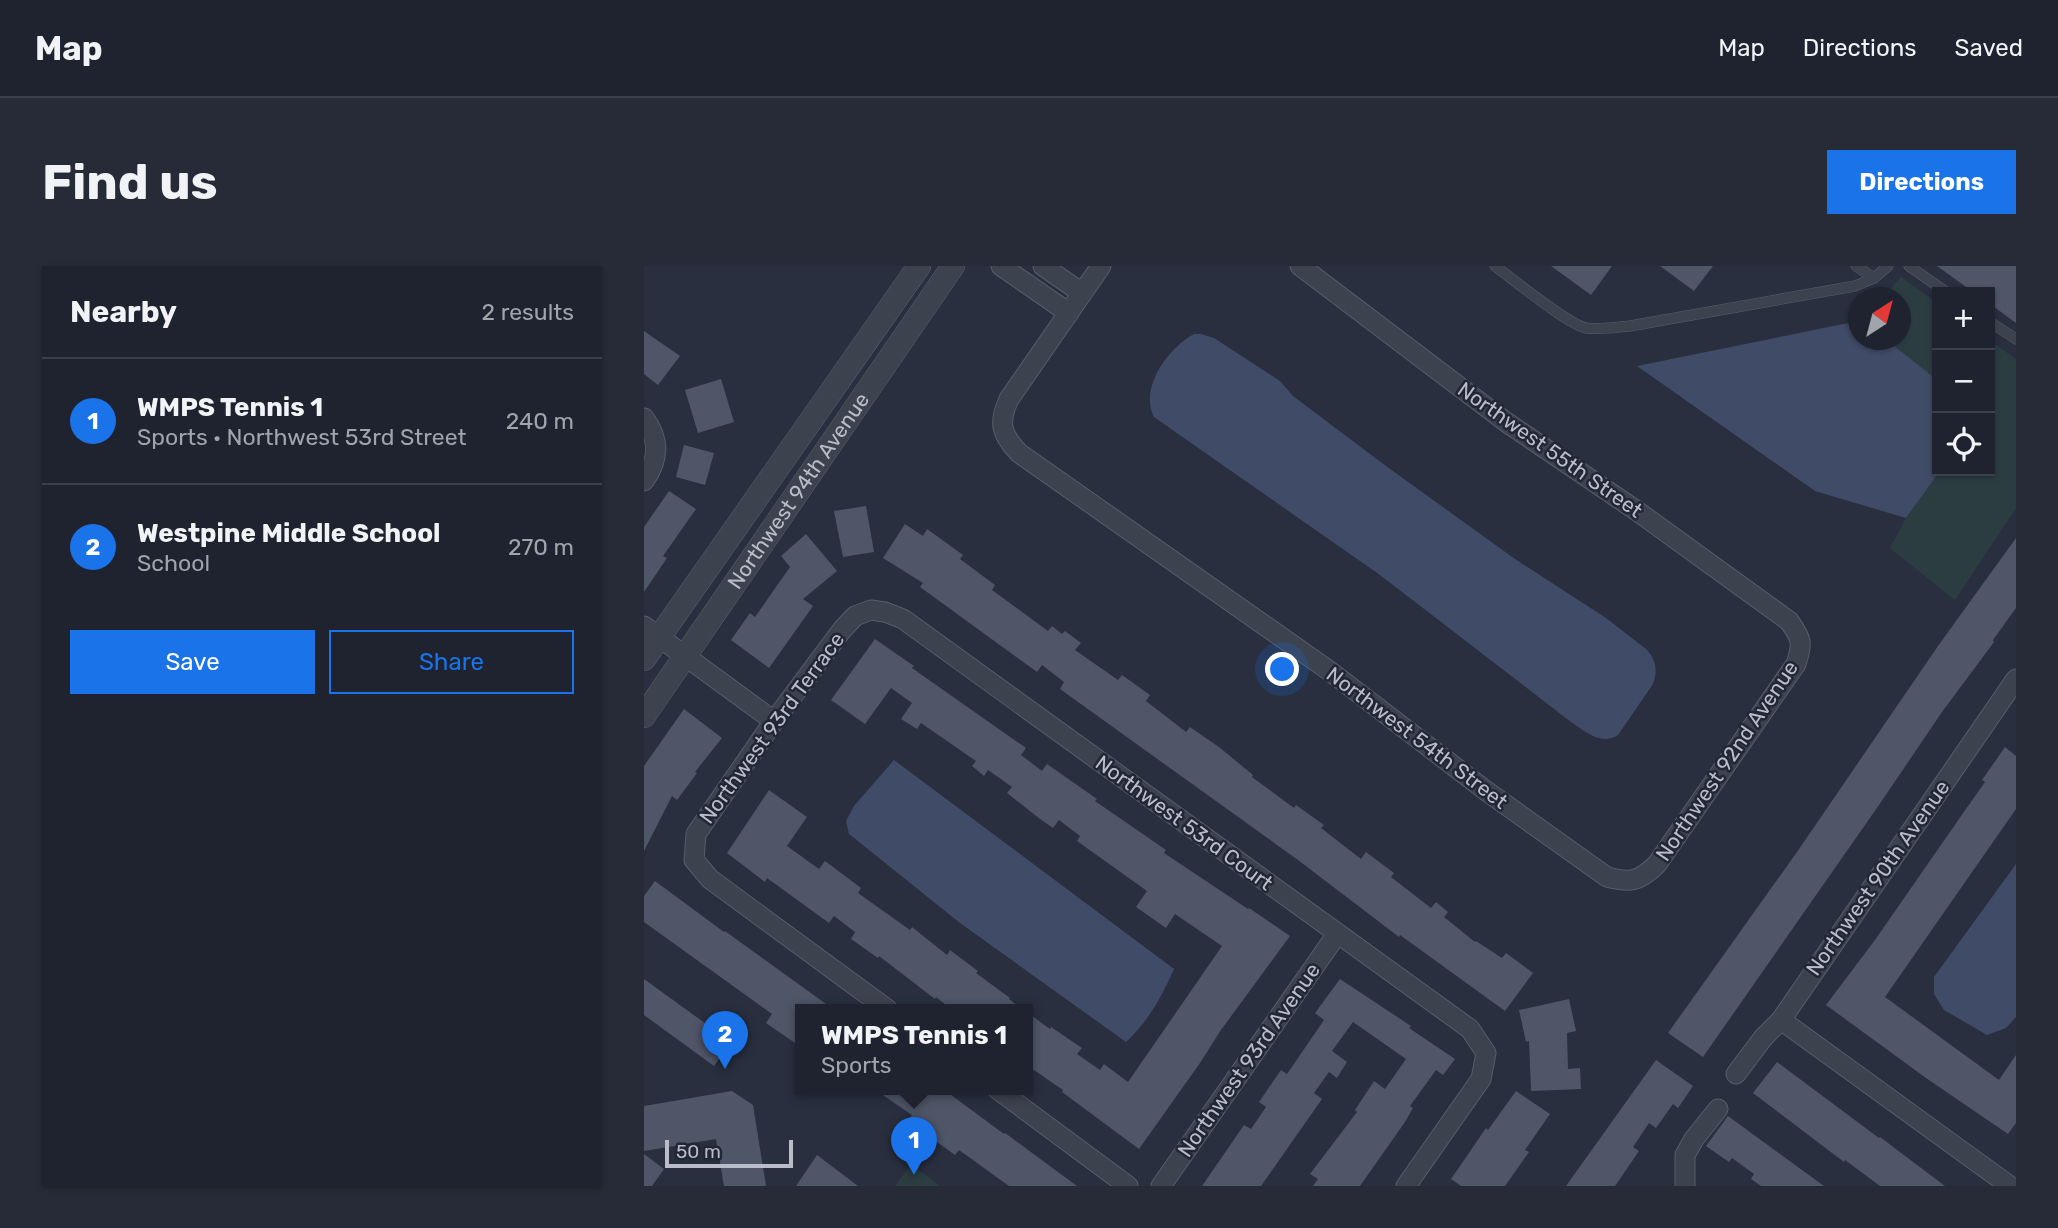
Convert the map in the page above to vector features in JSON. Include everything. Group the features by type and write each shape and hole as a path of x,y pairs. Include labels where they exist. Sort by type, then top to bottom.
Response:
{"street":[{"name":"Northwest 94th Avenue","path":"644,659 652,632 919,266"},
{"name":"Northwest 94th Avenue","path":"644,716 953,266"},
{"path":"1001,266 1069,313 1101,266"},
{"path":"1043,266 1082,293"},
{"name":"Northwest 55th Street","path":"1300,266 1506,422 1637,511 1789,621 1798,633"},
{"name":"Northwest 54th Street","path":"1069,313 1009,399 1002,420 1003,432 1009,443 1019,453 1331,673 1485,790 1607,877 1624,881 1636,880"},
{"path":"644,418 657,440 655,460 644,481"},
{"name":"Northwest 93rd Terrace","path":"871,610 855,616 842,630 774,720 696,834 694,860 710,879 880,1004"},
{"name":"Northwest 53rd Court","path":"871,610 903,619 1471,1029 1486,1053 1481,1079 1406,1186"},
{"path":"652,632 774,720"},
{"name":"Northwest 92nd Avenue","path":"1636,880 1657,864 1796,664 1802,647 1798,633"},
{"name":"Northwest 90th Avenue","path":"1736,1074 1763,1038 1781,1020 2009,706 2016,679"},
{"name":"Northwest 93rd Avenue","path":"1161,1186 1337,934"},
{"path":"1781,1020 2010,1186"},
{"path":"1004,1095 1128,1186"},
{"path":"1685,1186 1685,1155 1718,1108"}],"lane":[{"path":"1495,266 1584,328 1630,326 1855,286 1874,278 1888,266"},
{"path":"1856,266 1874,278"},
{"path":"1909,266 1939,287"},
{"path":"1995,325 2016,339"}],"shaded area":[{"path":"1901,277 1932,299 1932,376 1900,350 1911,350 1911,287 1892,287"},
{"path":"1995,344 2016,359 2016,508 1955,600 1890,548 1906,518 1936,476 1995,476"},
{"path":"911,1164 940,1186 895,1186"}],"water":[{"path":"1848,323 1848,350 1900,350 1932,376 1932,476 1936,476 1906,518 1815,491 1637,366"},
{"path":"1194,334 1214,338 1280,381 1293,396 1386,466 1515,559 1606,618 1646,649 1655,665 1653,684 1618,735 1606,739 1582,730 1380,575 1154,417 1150,406 1153,382 1166,359 1184,340"},
{"path":"894,760 1174,969 1154,1008 1126,1042 960,923 849,834 846,821 854,806"},
{"path":"2016,864 2016,1017 2006,1028 1987,1035 1944,1010 1934,994 1934,977"}],"building":[{"path":"1551,266 1612,266 1591,295"},
{"path":"1660,266 1713,266 1694,291"},
{"path":"1937,266 2016,266 2016,323 1995,308 1995,287 1966,287"},
{"path":"644,331 680,356 658,385 644,374"},
{"path":"721,379 734,422 698,433 685,390"},
{"path":"684,445 714,453 705,485 676,477"},
{"path":"669,491 696,509 663,556 667,558 644,592 644,527"},
{"path":"866,506 874,552 843,557 834,511"},
{"path":"905,524 923,536 927,529 941,539 963,555 960,559 995,585 992,590 1048,631 1052,626 1062,634 1065,631 1081,643 1075,650 1118,680 1122,675 1150,695 1146,701 1186,732 1190,727 1219,747 1253,775 1252,777 1294,808 1296,805 1324,825 1321,828 1361,859 1366,852 1394,873 1391,877 1431,908 1436,902 1448,912 1444,917 1475,942 1502,958 1506,953 1533,973 1505,1011 1400,935 1399,937 1298,860 1060,689 1064,682 1042,665 1037,672 920,587 923,583 883,558"},
{"path":"806,534 837,571 803,599 813,606 769,668 731,640 750,613 755,617 790,567 781,556"},
{"path":"2016,538 2016,608 1703,1057 1668,1033"},
{"path":"875,639 1026,748 1021,755 1042,771 1047,764 1166,850 1164,853 1290,936 1139,1149 1033,1069 1033,1017 1082,1048 1077,1054 1100,1070 1104,1064 1128,1082 1222,946 1175,914 1166,928 1136,907 1147,891 1077,841 1080,836 1059,820 1053,828 1040,819 1007,793 1012,787 988,770 984,776 972,766 976,761 921,723 917,729 901,719 912,703 891,688 865,724 831,700"},
{"path":"684,709 722,738 677,800 672,796 644,851 644,766"},
{"path":"2005,747 2016,756 2016,809 1885,997 1999,1080 2016,1055 2016,1123 2008,1134 1826,1005 1875,940 1985,782 1982,780"},
{"path":"769,790 807,817 787,846 819,869 825,861 861,888 858,893 910,930 912,927 947,955 950,950 1016,1004 945,1004 936,997 935,999 879,956 878,958 851,939 855,932 834,916 829,923 767,878 765,882 727,853"},
{"path":"655,881 826,1004 795,1004 795,1043 766,1023 772,1014 644,922 644,896"},
{"path":"644,979 731,1042 714,1066 644,1015"},
{"path":"1340,979 1455,1059 1443,1075 1436,1070 1410,1106 1413,1108 1405,1122 1360,1186 1313,1186 1318,1179 1310,1174 1357,1112 1355,1110 1374,1081 1385,1089 1406,1059 1353,1022 1332,1051 1347,1062 1337,1078 1329,1072 1314,1093 1322,1099 1261,1186 1202,1186 1244,1125 1251,1129 1266,1107 1259,1102 1281,1070 1287,1074 1324,1020 1315,1013"},
{"path":"1569,999 1576,1031 1567,1033 1568,1069 1580,1068 1581,1089 1531,1091 1529,1041 1526,1042 1519,1010"},
{"path":"1656,1060 1693,1086 1678,1108 1673,1104 1656,1128 1649,1123 1633,1147 1639,1151 1615,1186 1566,1186"},
{"path":"1777,1062 1945,1186 1880,1186 1845,1160 1844,1162 1753,1093"},
{"path":"732,1091 753,1105 766,1186 724,1186 716,1139 644,1151 644,1106"},
{"path":"1516,1091 1550,1114 1525,1150 1529,1152 1505,1186 1461,1186 1451,1179 1486,1128 1488,1130"},
{"path":"883,1095 951,1095 1077,1186 1009,1186 959,1150 955,1155 908,1121 912,1115"},
{"path":"1728,1116 1824,1186 1761,1186 1751,1179 1754,1174 1732,1158 1729,1162 1706,1146"},
{"path":"644,1154 664,1169 652,1186 644,1186"},
{"path":"817,1155 858,1186 796,1186"}],"place":[{"name":"Westpine Middle School","path":"725,1069"},
{"name":"WMPS Tennis 1","path":"914,1175"}]}
